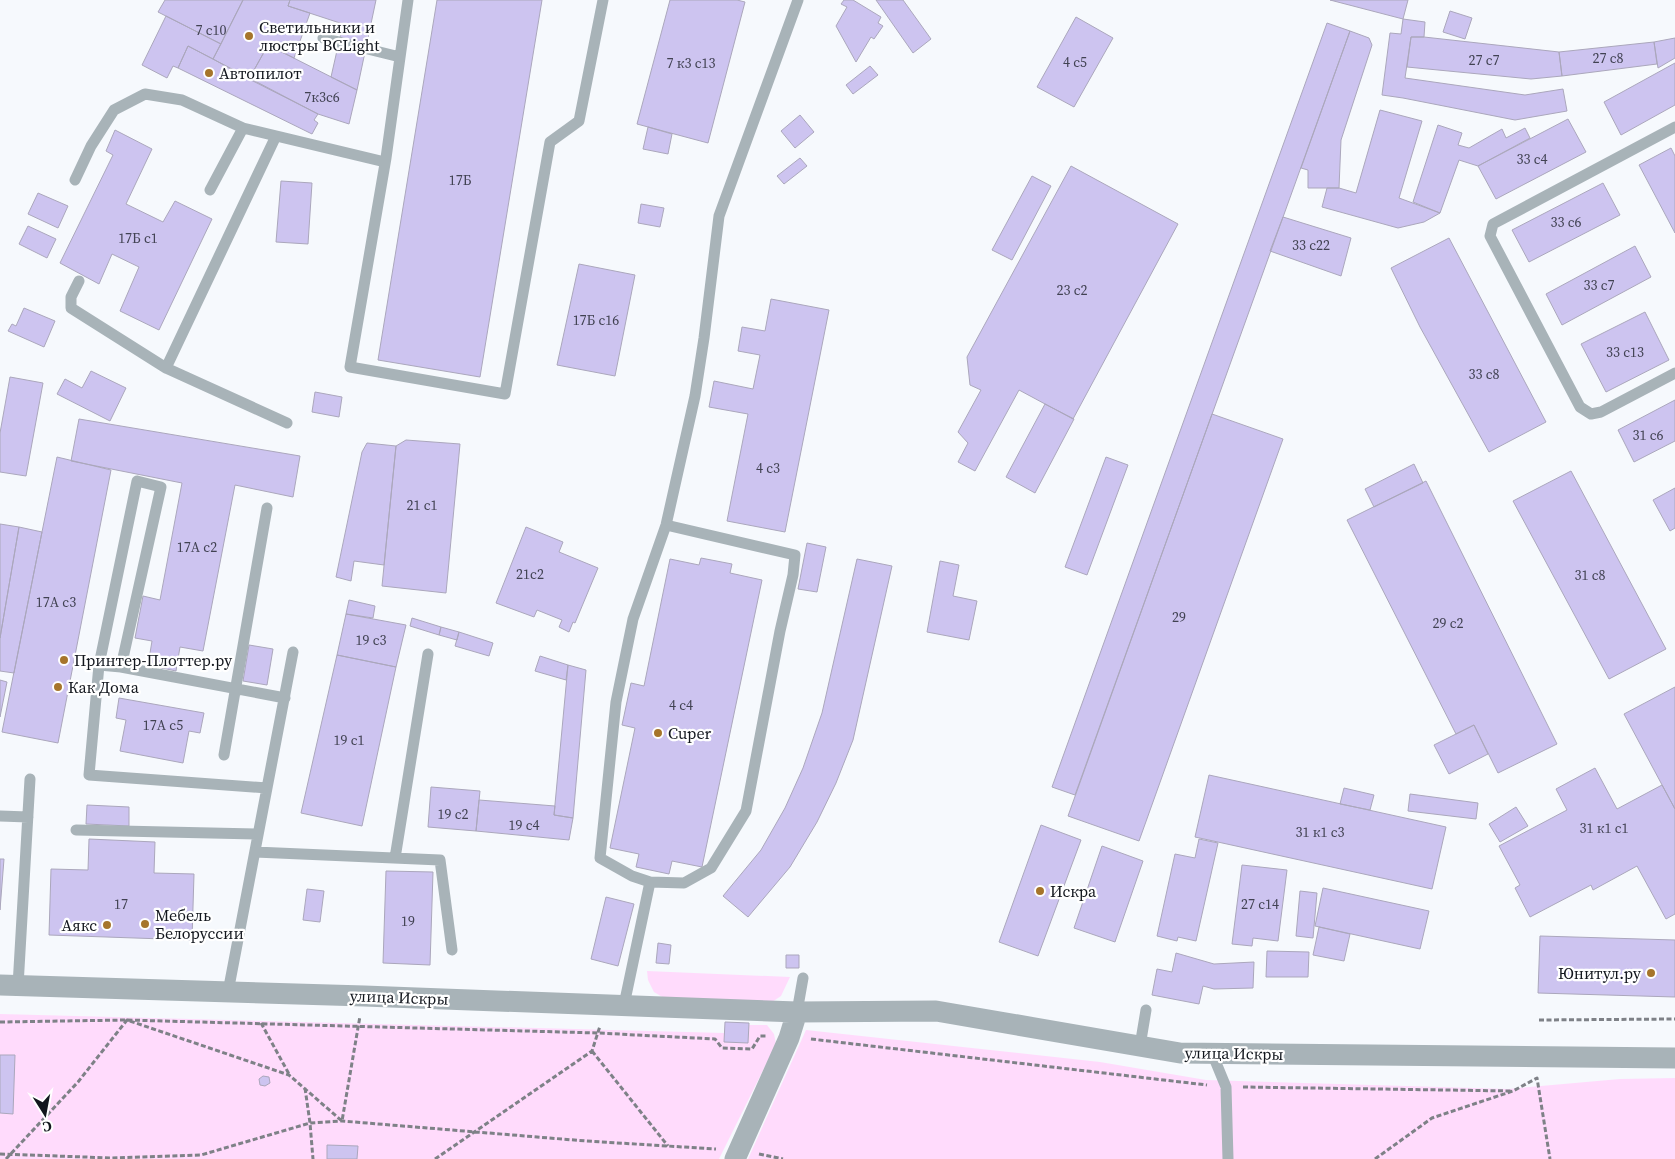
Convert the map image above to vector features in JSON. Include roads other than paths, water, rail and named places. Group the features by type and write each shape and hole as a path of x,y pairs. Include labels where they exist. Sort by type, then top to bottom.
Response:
{"street":[{"name":"улица Искры","path":"9,986 364,996 797,1012 936,1011 1180,1053 1675,1058"},
{"path":"735,1159 789,1038 797,1012"}],"lane":[{"path":"408,0 386,162 350,367 505,394 550,142 578,121 603,0"},
{"path":"666,524 795,555 793,575 775,657 746,811 711,868 684,883 650,882 632,876 600,858 616,702 634,620 666,524 695,396 719,216 798,0"},
{"path":"323,38 400,57"},
{"path":"75,180 91,146 114,110 145,94 182,100 243,128 386,162"},
{"path":"1675,127 1493,224 1490,236 1580,407 1590,414 1601,412 1675,373"},
{"path":"210,190 243,128"},
{"path":"166,368 276,136"},
{"path":"80,281 71,296 71,308 166,368 287,423"},
{"path":"121,668 161,487 137,481 99,665 89,775 267,788"},
{"path":"224,755 267,508"},
{"path":"228,992 293,652"},
{"path":"395,858 428,654"},
{"path":"99,665 285,698"},
{"path":"9,986 28,817 30,778"},
{"path":"0,816 28,817"},
{"path":"76,830 258,834"},
{"path":"255,852 440,860 452,950"},
{"path":"614,1005 650,882"},
{"path":"797,1012 802,978"},
{"path":"1140,1046 1146,1010"},
{"path":"1212,1053 1226,1087 1228,1159"}],"place":[{"name":"Светильники и люстры BCLight","path":"249,36"},
{"name":"Автопилот","path":"209,73"},
{"name":"Принтер-Плоттер.ру","path":"64,660"},
{"name":"Как Дома","path":"58,687"},
{"name":"Cuper","path":"658,733"},
{"name":"Искра","path":"1040,891"},
{"name":"Мебель Белоруссии","path":"145,924"},
{"name":"Аякс","path":"107,925"},
{"name":"Юнитул.ру","path":"1651,973"}]}
